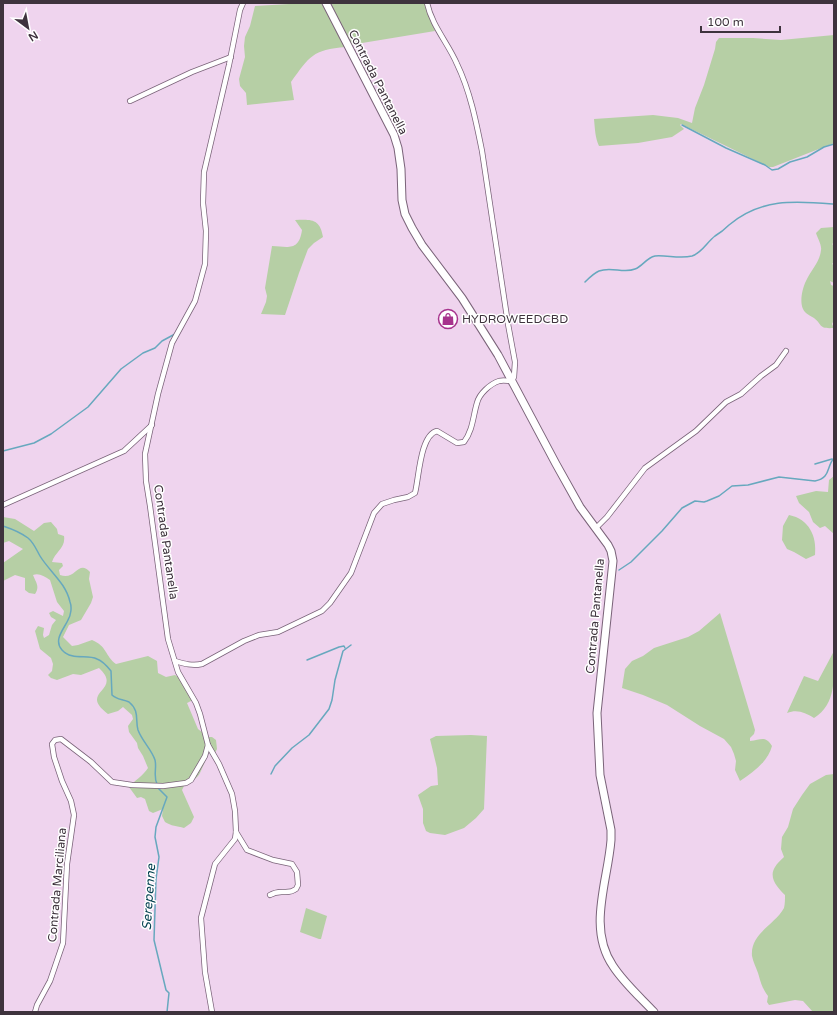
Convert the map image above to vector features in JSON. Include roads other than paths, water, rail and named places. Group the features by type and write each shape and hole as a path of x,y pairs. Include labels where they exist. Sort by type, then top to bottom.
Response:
{"street":[{"name":"Contrada Pantanella","path":"236,832 235,811 232,794 219,764 208,745 196,703 178,672 168,639 146,481 145,454 158,394 172,343 195,301 205,264 206,231 203,203 204,172 231,57 240,10 243,3"},
{"name":"Contrada Pantanella","path":"326,3 394,135 398,148 401,169 402,200 405,214 412,228 422,245 462,298 498,355 572,494 611,551 613,561 597,713 600,775 612,840 601,903 601,935 603,944 619,975 654,1012"},
{"path":"175,661 185,665 202,664 244,641 259,635 278,632 322,610 330,603 351,573 374,513 382,504 408,497 415,493 419,468 427,439 431,434 437,431 457,443 464,442 469,434 477,401 483,393 490,386 500,380 512,381 514,377 515,362 482,150 469,96 458,64 435,26 427,3"},
{"path":"130,101 192,72 231,57"},
{"path":"596,528 607,517 645,468 696,431 726,402 741,394 760,376 776,365 786,351"},
{"path":"3,505 124,451 152,425"},
{"name":"Contrada Marciliana","path":"35,1012 37,1005 50,981 63,943 67,864 74,815 54,756 52,744 55,740 61,739 77,750 112,782 132,785 163,786 178,785 191,780 206,756 208,745"},
{"path":"236,832 247,850 273,860 292,864 297,872 298,885 296,889 288,893 277,891 270,895"},
{"path":"212,1012 205,972 201,918 215,864 235,839 236,832"}],"waterway":[{"path":"682,125 726,148 765,165 772,170 778,169 790,162 807,157 824,147 834,144"},
{"path":"585,282 593,274 599,271 608,269 626,271 631,270 638,268 649,258 655,256 683,257 696,255 715,236 741,216 753,210 779,203 792,202 834,204"},
{"path":"3,451 34,443 51,434 88,407 121,369 143,353 155,348 162,341 175,334"},
{"path":"619,570 631,562 662,531 682,508 695,501 707,501 719,496 732,486 748,485 779,477 815,481 820,480 826,475 834,458"},
{"path":"815,464 832,459"},
{"name":"Serepenne","path":"3,526 19,532 30,540 44,562 65,589 71,604 71,611 59,638 60,646 62,650 70,655 99,660 111,671 112,695 116,698 129,702 135,709 138,730 155,760 155,778 157,784"},
{"path":"271,774 275,766 292,748 309,735 329,709 343,651 351,645"},
{"path":"307,660 339,647 344,646 345,648"},
{"name":"Serepenne","path":"158,788 167,797 156,827 155,837 159,857 156,879 154,940 166,990 169,993 167,1012"}],"place":[{"name":"HYDROWEEDCBD","path":"448,319"}]}
